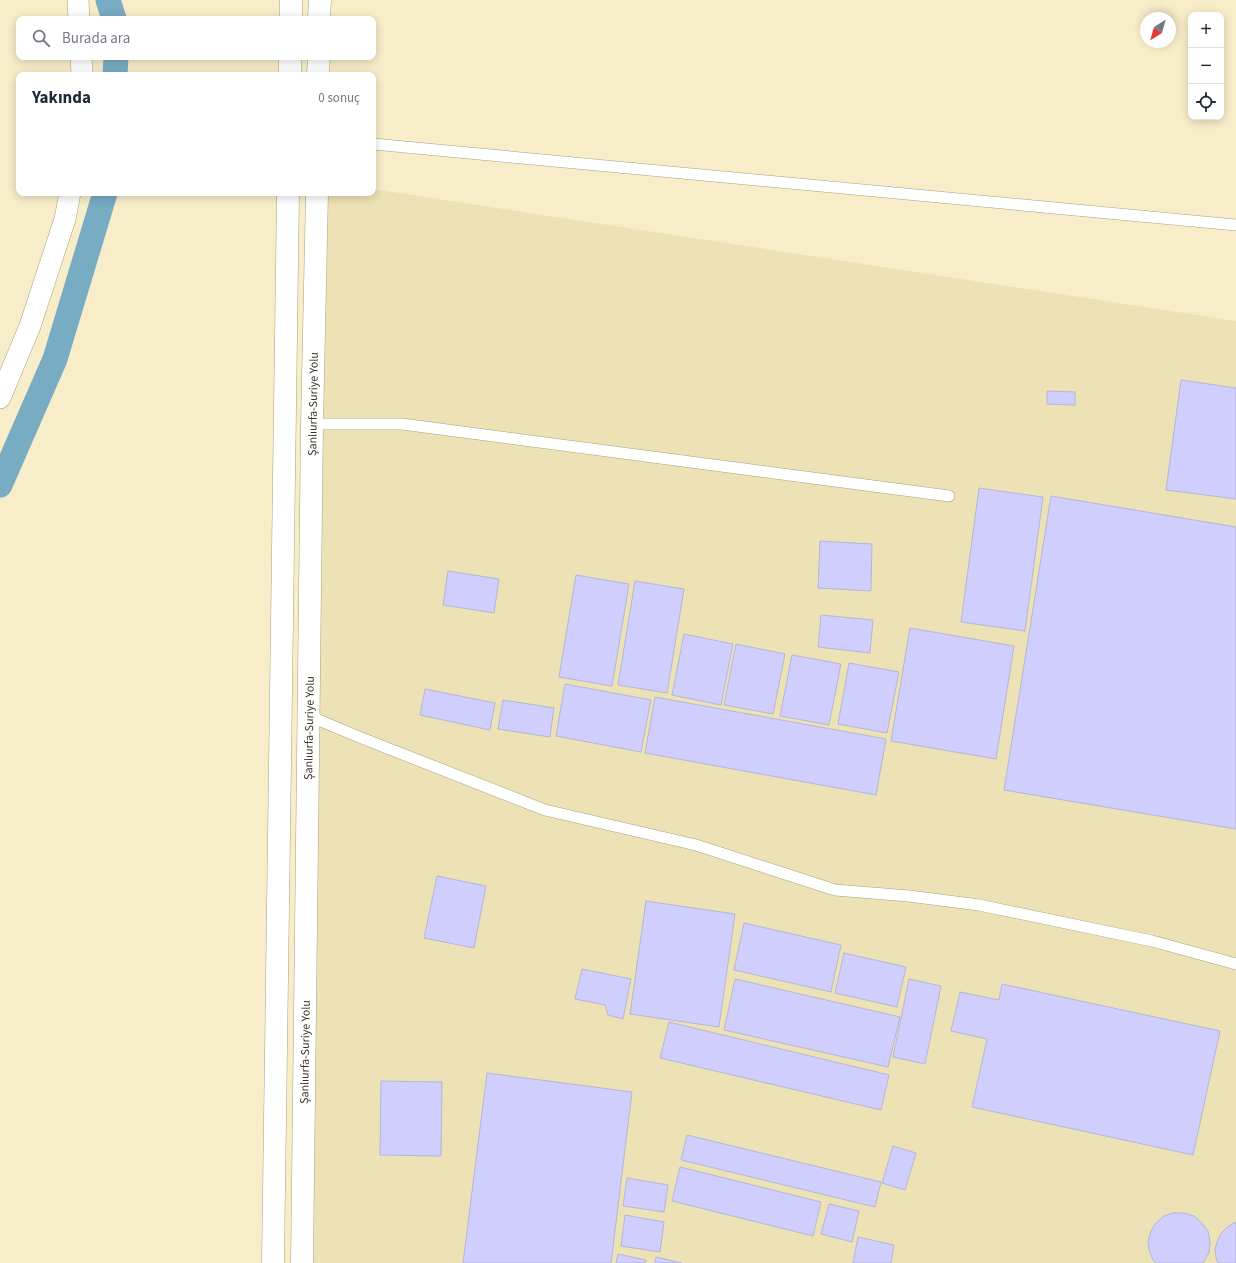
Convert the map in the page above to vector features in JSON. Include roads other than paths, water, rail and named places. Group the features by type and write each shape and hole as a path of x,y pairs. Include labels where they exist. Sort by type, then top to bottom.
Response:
{"highway":[{"path":"291,0 291,16"},
{"path":"319,16 320,0"},
{"path":"290,60 290,72"},
{"path":"318,72 319,60"},
{"path":"273,1263 288,196"},
{"name":"Şanlıurfa-Suriye Yolu","path":"302,1263 312,424 317,196"}],"street":[{"path":"78,0 79,16"},
{"path":"81,60 82,72"},
{"path":"0,398 30,326 65,219 69,196"}],"lane":[{"path":"376,144 1236,224"},
{"path":"312,424 402,424 949,496"},
{"path":"309,716 545,810 696,845 835,890 909,896 979,905 1152,941 1236,964"}],"waterway":[{"path":"108,0 113,16"},
{"path":"115,72 116,60"},
{"path":"0,485 55,359 104,196"}]}
